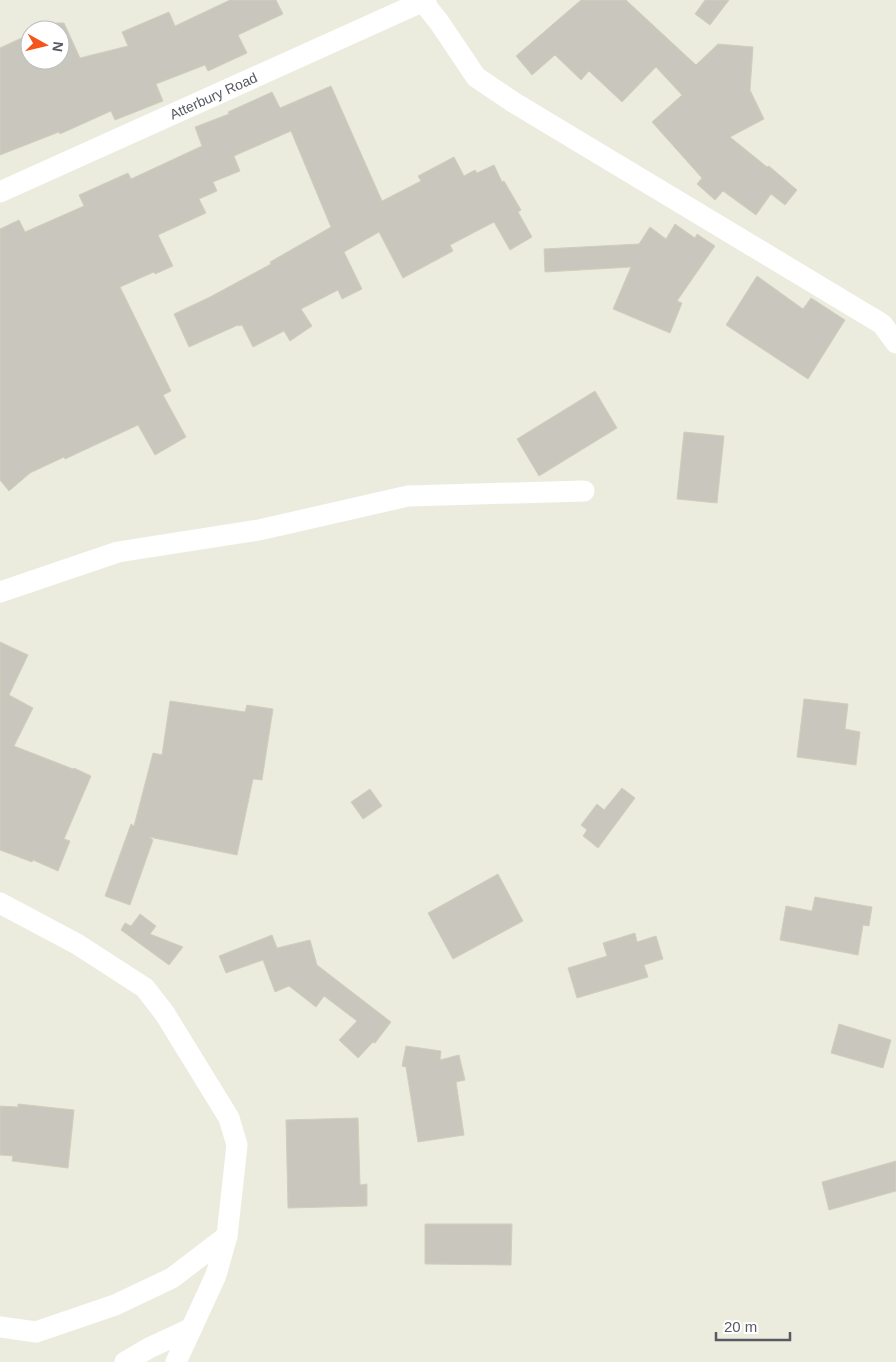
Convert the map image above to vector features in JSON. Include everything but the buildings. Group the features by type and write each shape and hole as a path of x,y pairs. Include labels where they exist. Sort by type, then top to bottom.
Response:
{"street":[{"name":"Atterbury Road","path":"0,192 425,1"},
{"path":"425,1 476,77 513,102 882,324 896,342"},
{"path":"0,592 118,552 259,530 408,496 584,491"},
{"path":"0,903 77,944 145,988 166,1014 229,1118 237,1144 227,1236 216,1275 176,1362"},
{"path":"0,1327 36,1332 115,1305 172,1278 227,1236"},
{"path":"125,1362 149,1348 192,1328"}]}
